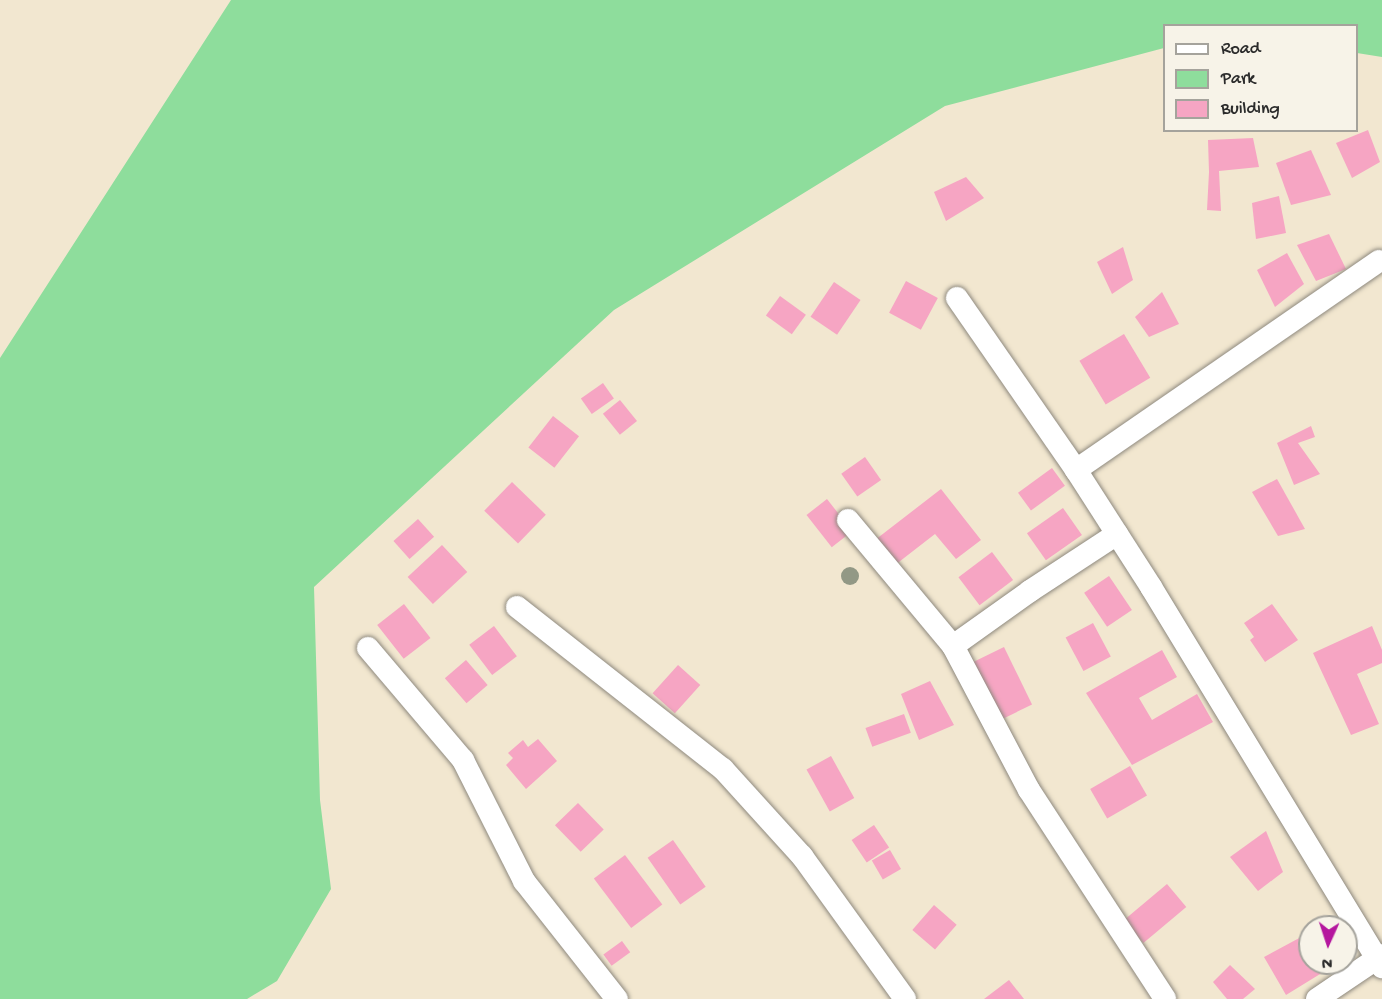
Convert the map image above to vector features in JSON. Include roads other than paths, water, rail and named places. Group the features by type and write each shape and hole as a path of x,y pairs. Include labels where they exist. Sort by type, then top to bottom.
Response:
{"street":[{"path":"1076,470 1379,261"},
{"path":"957,298 1076,470 1117,534 1380,960 1317,999"},
{"path":"848,520 953,646 1029,790 1165,999"},
{"path":"953,646 1030,591 1117,534"},
{"path":"517,607 723,769 802,856 905,999"},
{"path":"368,648 463,760 524,881 617,999"}]}
